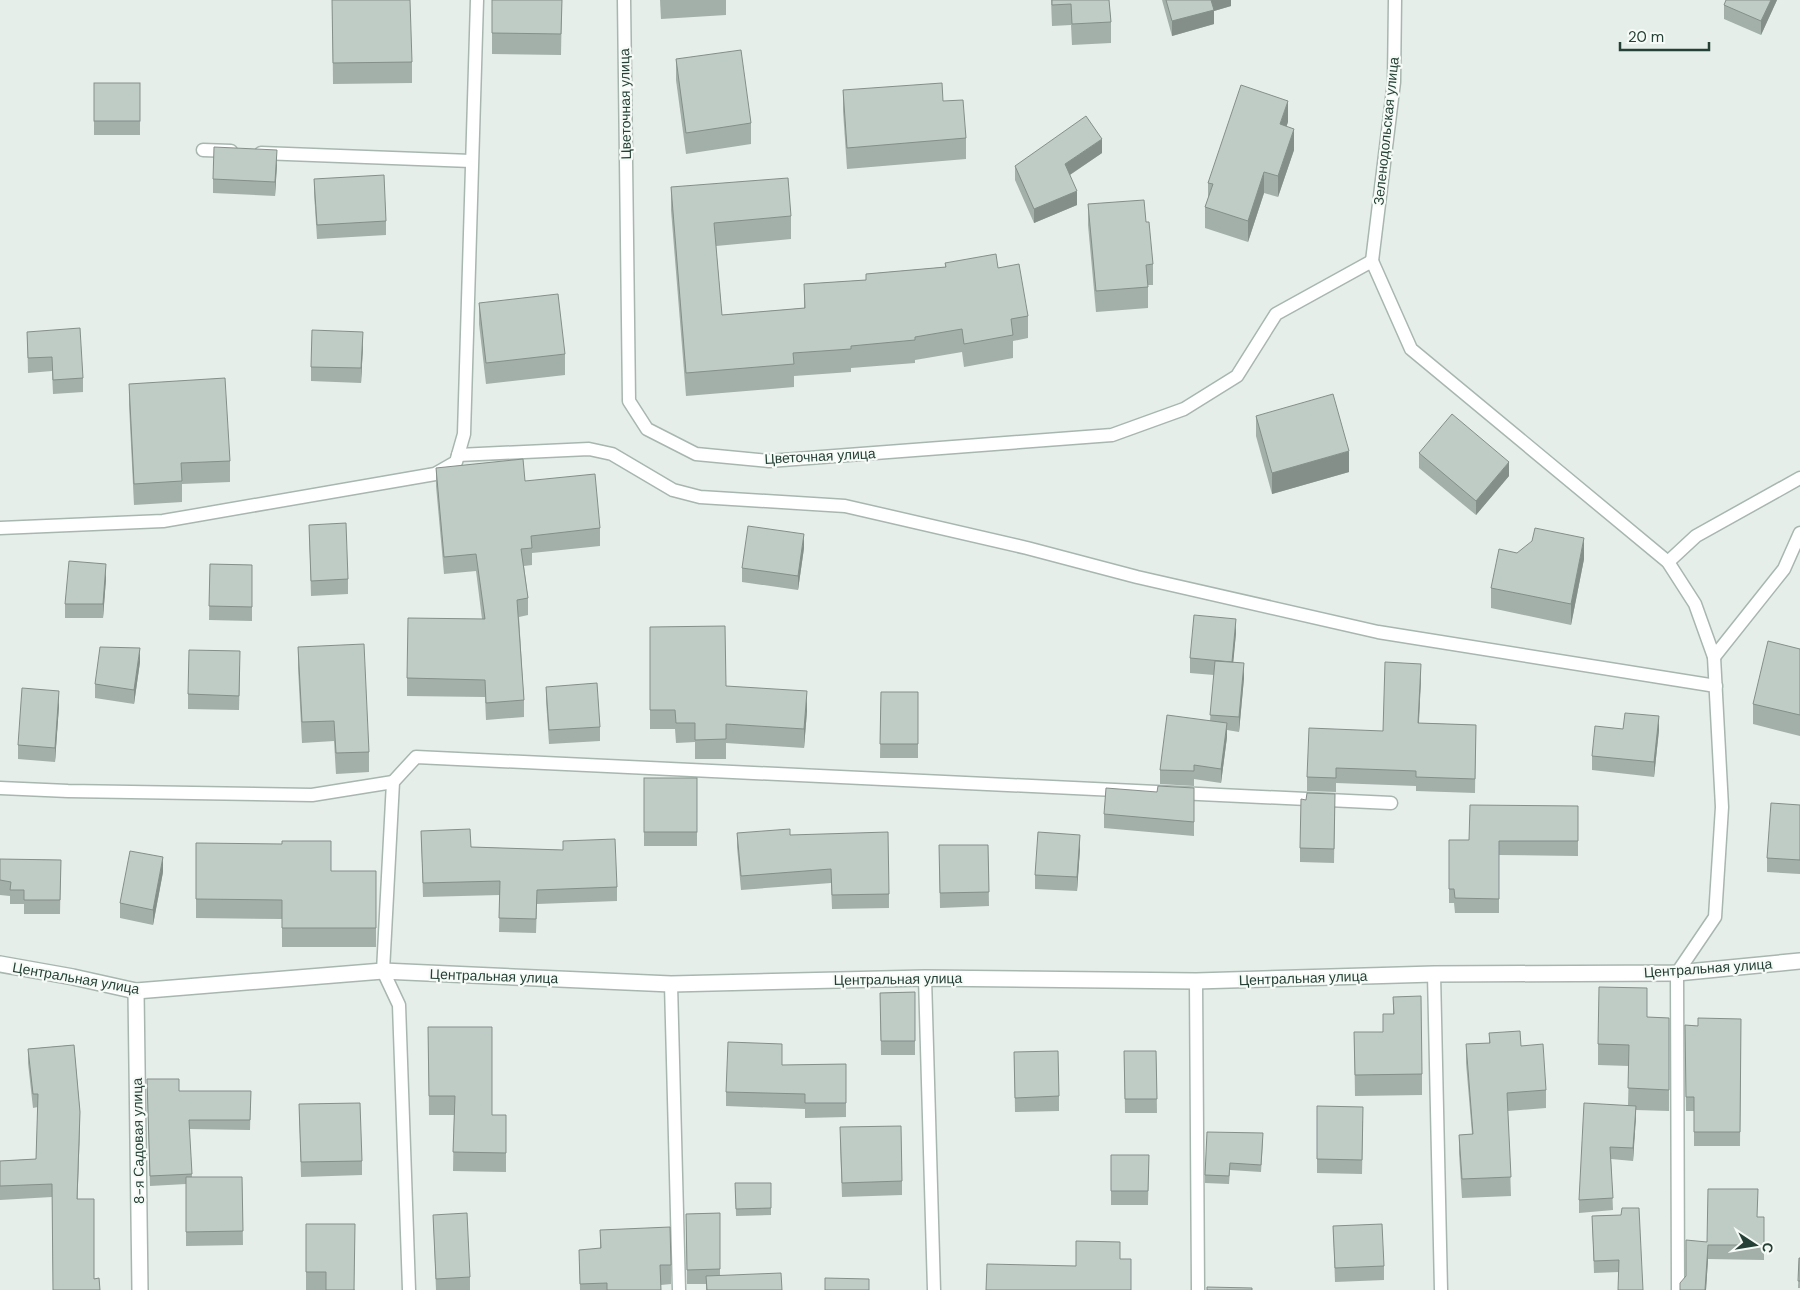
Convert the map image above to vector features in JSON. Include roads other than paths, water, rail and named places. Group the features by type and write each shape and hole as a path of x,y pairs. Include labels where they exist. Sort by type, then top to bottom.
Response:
{"street":[{"name":"Центральная улица","path":"0,964 136,991 383,971 672,984 925,978 1196,981 1434,974 1677,973 1800,961"},
{"name":"8-я Садовая улица","path":"136,991 140,1290"}],"lane":[{"path":"0,528 163,521 436,474 456,462 464,434 476,0"},
{"name":"Цветочная улица","path":"624,0 629,401 647,429 696,454 769,461 1112,435 1184,409 1237,376 1276,314 1372,261"},
{"name":"Зеленодольская улица","path":"1372,261 1394,82 1395,0"},
{"path":"203,150 471,161"},
{"path":"1372,261 1411,349 1668,562 1695,604 1714,657 1722,806 1715,917 1677,973 1678,1290"},
{"path":"458,455 589,449 612,454 673,490 700,497 845,506 1027,548 1137,577 1378,632 1716,686"},
{"path":"1668,562 1696,536 1800,478"},
{"path":"1714,657 1784,569 1800,533"},
{"path":"0,788 312,795 393,782 416,757 1391,803"},
{"path":"393,782 383,971 399,1005 409,1290"},
{"path":"1434,974 1441,1290"},
{"path":"925,978 934,1290"},
{"path":"1196,981 1198,1290"},
{"path":"672,984 679,1290"}]}
